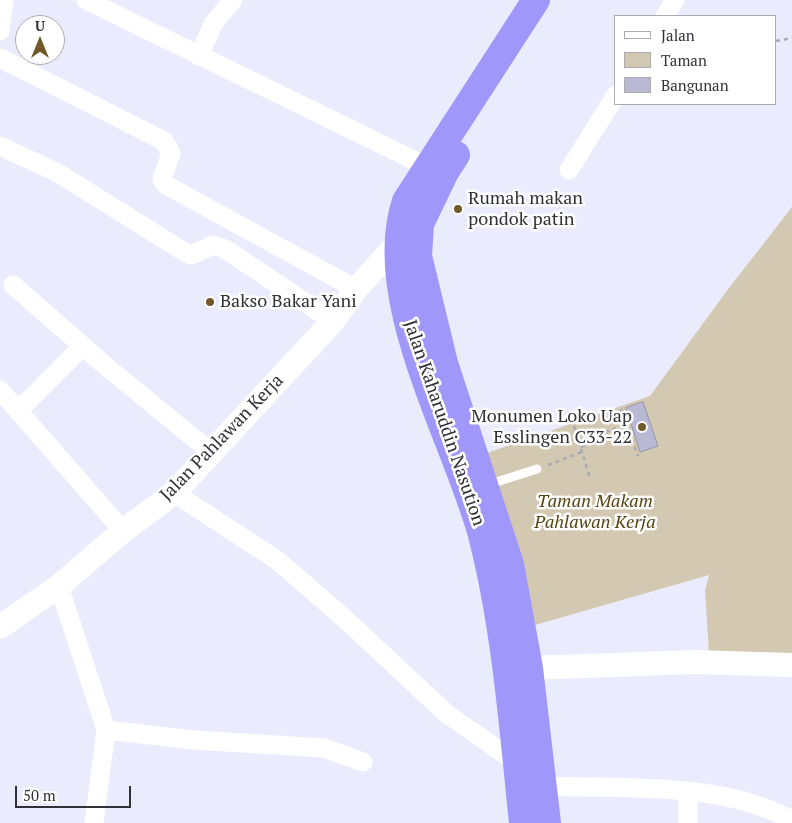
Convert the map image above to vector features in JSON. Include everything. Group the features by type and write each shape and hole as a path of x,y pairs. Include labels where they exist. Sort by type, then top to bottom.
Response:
{"highway":[{"name":"Jalan Kaharuddin Nasution","path":"536,0 406,201 400,219 409,241 418,256 431,315 510,564 529,668 547,823"},
{"name":"Jalan Kaharuddin Nasution","path":"523,823 501,624 481,534 420,361 406,311 409,241 420,224 445,172 513,69 554,0"}],"street":[{"path":"0,31 4,0"},
{"path":"86,0 428,166"},
{"path":"200,56 214,24 233,0"},
{"path":"666,15 675,0"},
{"path":"0,58 164,141 171,153 162,179 166,185 356,289"},
{"path":"569,170 614,98"},
{"path":"0,146 58,173 186,253 193,254 213,245 225,249 333,321"},
{"name":"Jalan Pahlawan Kerja","path":"2,623 59,586 123,531 174,493 333,321 356,289 409,241"},
{"path":"13,284 83,346 211,452"},
{"path":"18,411 83,346"},
{"path":"0,390 123,531"},
{"path":"174,493 277,560 346,620 447,714 517,764"},
{"path":"59,586 106,730 94,823"},
{"path":"529,668 694,662 792,665"},
{"path":"106,730 194,740 324,748 364,762"},
{"path":"543,786 688,791 714,794 781,814 792,820"},
{"path":"688,791 688,823"}],"lane":[{"path":"484,486 537,469"}],"path":[{"path":"777,41 792,38"},
{"path":"621,409 638,456"},
{"path":"581,447 601,439 600,434 627,424"},
{"path":"574,426 590,478"},
{"path":"537,469 582,452"}],"green space":[{"name":"Taman Makam Pahlawan Kerja","path":"792,207 792,657 709,653 705,590 709,575 535,625 484,454 650,396 729,288"}],"building":[{"name":"Monumen Loko Uap Esslingen C33-22","path":"643,402 658,446 640,452 626,408"}],"place":[{"name":"Rumah makan pondok patin","path":"458,209"},
{"name":"Bakso Bakar Yani","path":"210,302"},
{"name":"Monumen Loko Uap Esslingen C33-22","path":"642,427"}]}
